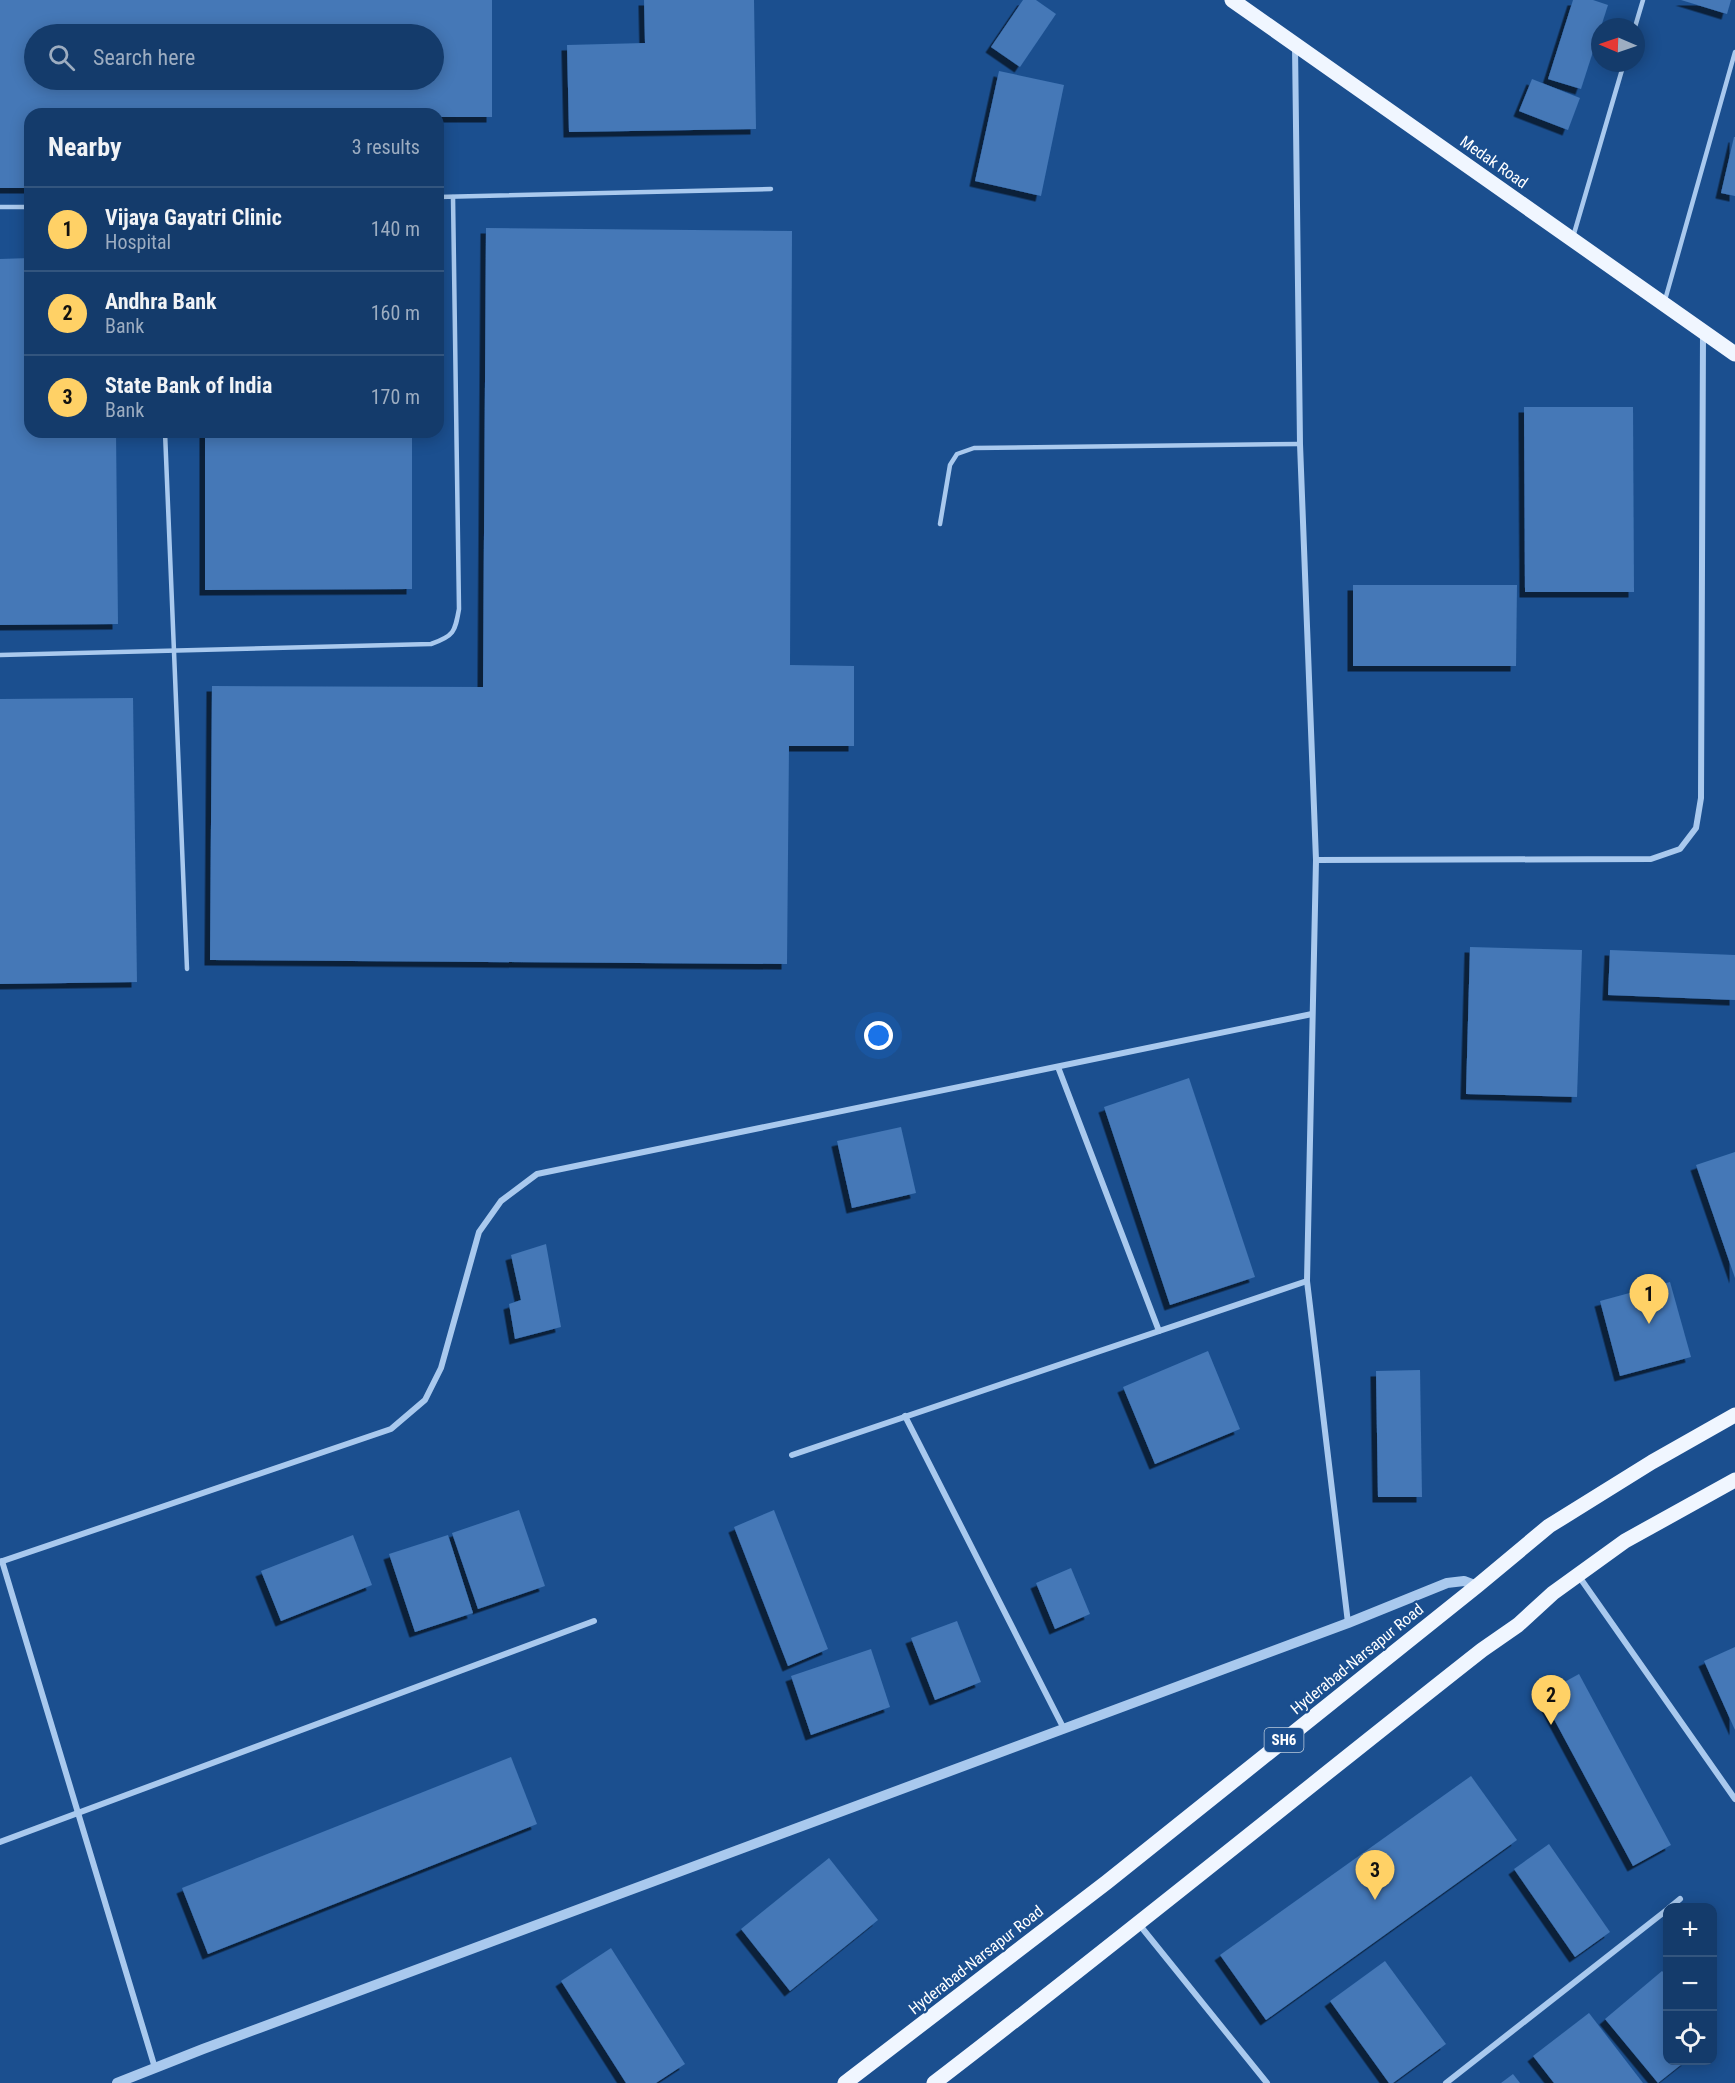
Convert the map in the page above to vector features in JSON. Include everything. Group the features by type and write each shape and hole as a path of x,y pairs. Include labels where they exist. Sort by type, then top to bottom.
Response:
{"main road":[{"name":"Medak Road","path":"1232,0 1295,42 1735,354"},
{"name":"Hyderabad-Narsapur Road","path":"845,2083 1107,1882 1549,1526 1652,1462 1735,1415"},
{"path":"934,2083 1076,1974 1138,1922 1482,1650 1518,1625 1578,1574 1625,1541 1735,1480"}],"street":[{"path":"1295,42 1300,444 1316,860 1307,1281 1348,1623"},
{"path":"1316,860 1651,859 1680,849 1696,828 1701,798 1703,332"},
{"path":"155,2068 79,1812 1,1562 391,1429 425,1400 441,1368 480,1232 501,1201 537,1174 1312,1014"},
{"path":"1058,1067 1159,1331"},
{"path":"792,1455 1307,1281"},
{"path":"905,1416 1064,1729"},
{"path":"1578,1574 1735,1799"},
{"path":"117,2083 1348,1623 1447,1583 1464,1581 1477,1586"},
{"path":"0,1842 594,1621"},
{"path":"1675,1903 1680,1899"},
{"path":"1446,2083 1663,1912"},
{"path":"1138,1922 1267,2083"}],"lane":[{"path":"1638,18 1643,0"},
{"path":"1664,305 1735,52"},
{"path":"1572,240 1621,72"},
{"path":"444,197 771,189"},
{"path":"0,655 431,644 448,638 456,628 459,609 453,197"},
{"path":"0,207 24,207"},
{"path":"165,438 188,969"},
{"path":"940,524 950,465 957,454 974,448 1300,444"}],"building":[{"path":"0,0 492,0 492,117 444,117 444,108 24,108 24,188 0,188"},
{"path":"644,0 754,0 756,129 569,132 567,45 645,43"},
{"path":"1023,0 1036,0 1056,14 1020,67 991,47"},
{"path":"1573,0 1593,0 1608,5 1604,18 1591,18 1591,58 1581,89 1548,79"},
{"path":"1681,0 1731,0 1727,14"},
{"path":"999,71 1064,85 1041,196 975,181"},
{"path":"1532,79 1580,98 1568,130 1519,111"},
{"path":"1735,137 1735,196 1721,193"},
{"path":"486,228 792,231 790,665 854,666 854,746 789,746 787,964 210,960 212,686 483,687"},
{"path":"24,258 24,438 116,438 118,624 0,625 0,259"},
{"path":"1524,407 1633,407 1634,592 1525,592"},
{"path":"205,438 412,438 412,589 205,590"},
{"path":"1353,585 1517,585 1516,666 1353,666"},
{"path":"133,698 137,982 0,984 0,699"},
{"path":"1470,947 1582,950 1577,1097 1466,1094"},
{"path":"1610,950 1735,955 1735,1000 1608,995"},
{"path":"1189,1078 1255,1277 1170,1305 1104,1107"},
{"path":"901,1127 916,1193 852,1208 837,1141"},
{"path":"1735,1152 1735,1278 1696,1165"},
{"path":"546,1244 561,1327 515,1339 509,1304 521,1300 511,1255"},
{"path":"1670,1282 1691,1357 1620,1376 1600,1301"},
{"path":"1208,1351 1240,1429 1155,1464 1123,1387"},
{"path":"1420,1370 1422,1497 1378,1497 1376,1371"},
{"path":"519,1510 545,1586 478,1609 452,1533"},
{"path":"774,1510 828,1649 788,1666 734,1527"},
{"path":"353,1535 372,1585 281,1621 261,1571"},
{"path":"448,1535 473,1613 415,1632 389,1554"},
{"path":"1071,1568 1090,1614 1055,1629 1036,1583"},
{"path":"957,1621 981,1682 935,1700 911,1638"},
{"path":"1735,1647 1735,1730 1704,1661"},
{"path":"871,1649 890,1707 811,1735 791,1676"},
{"path":"1579,1674 1671,1845 1633,1866 1541,1695"},
{"path":"511,1757 537,1824 208,1954 182,1888"},
{"path":"1471,1776 1517,1840 1266,2020 1220,1955"},
{"path":"1549,1844 1610,1932 1575,1957 1514,1869"},
{"path":"829,1858 878,1920 790,1991 741,1929"},
{"path":"611,1948 685,2064 656,2083 626,2083 561,1981"},
{"path":"1385,1961 1446,2044 1393,2083 1389,2083 1330,2001"},
{"path":"1662,1971 1663,2065 1681,2065 1658,2083 1605,2019"},
{"path":"1589,2013 1643,2083 1554,2083 1533,2056"},
{"path":"1513,2074 1520,2083 1501,2083"}],"place":[{"name":"Vijaya Gayatri Clinic","path":"1649,1324"},
{"name":"Andhra Bank","path":"1551,1725"},
{"name":"State Bank of India","path":"1375,1900"}]}
